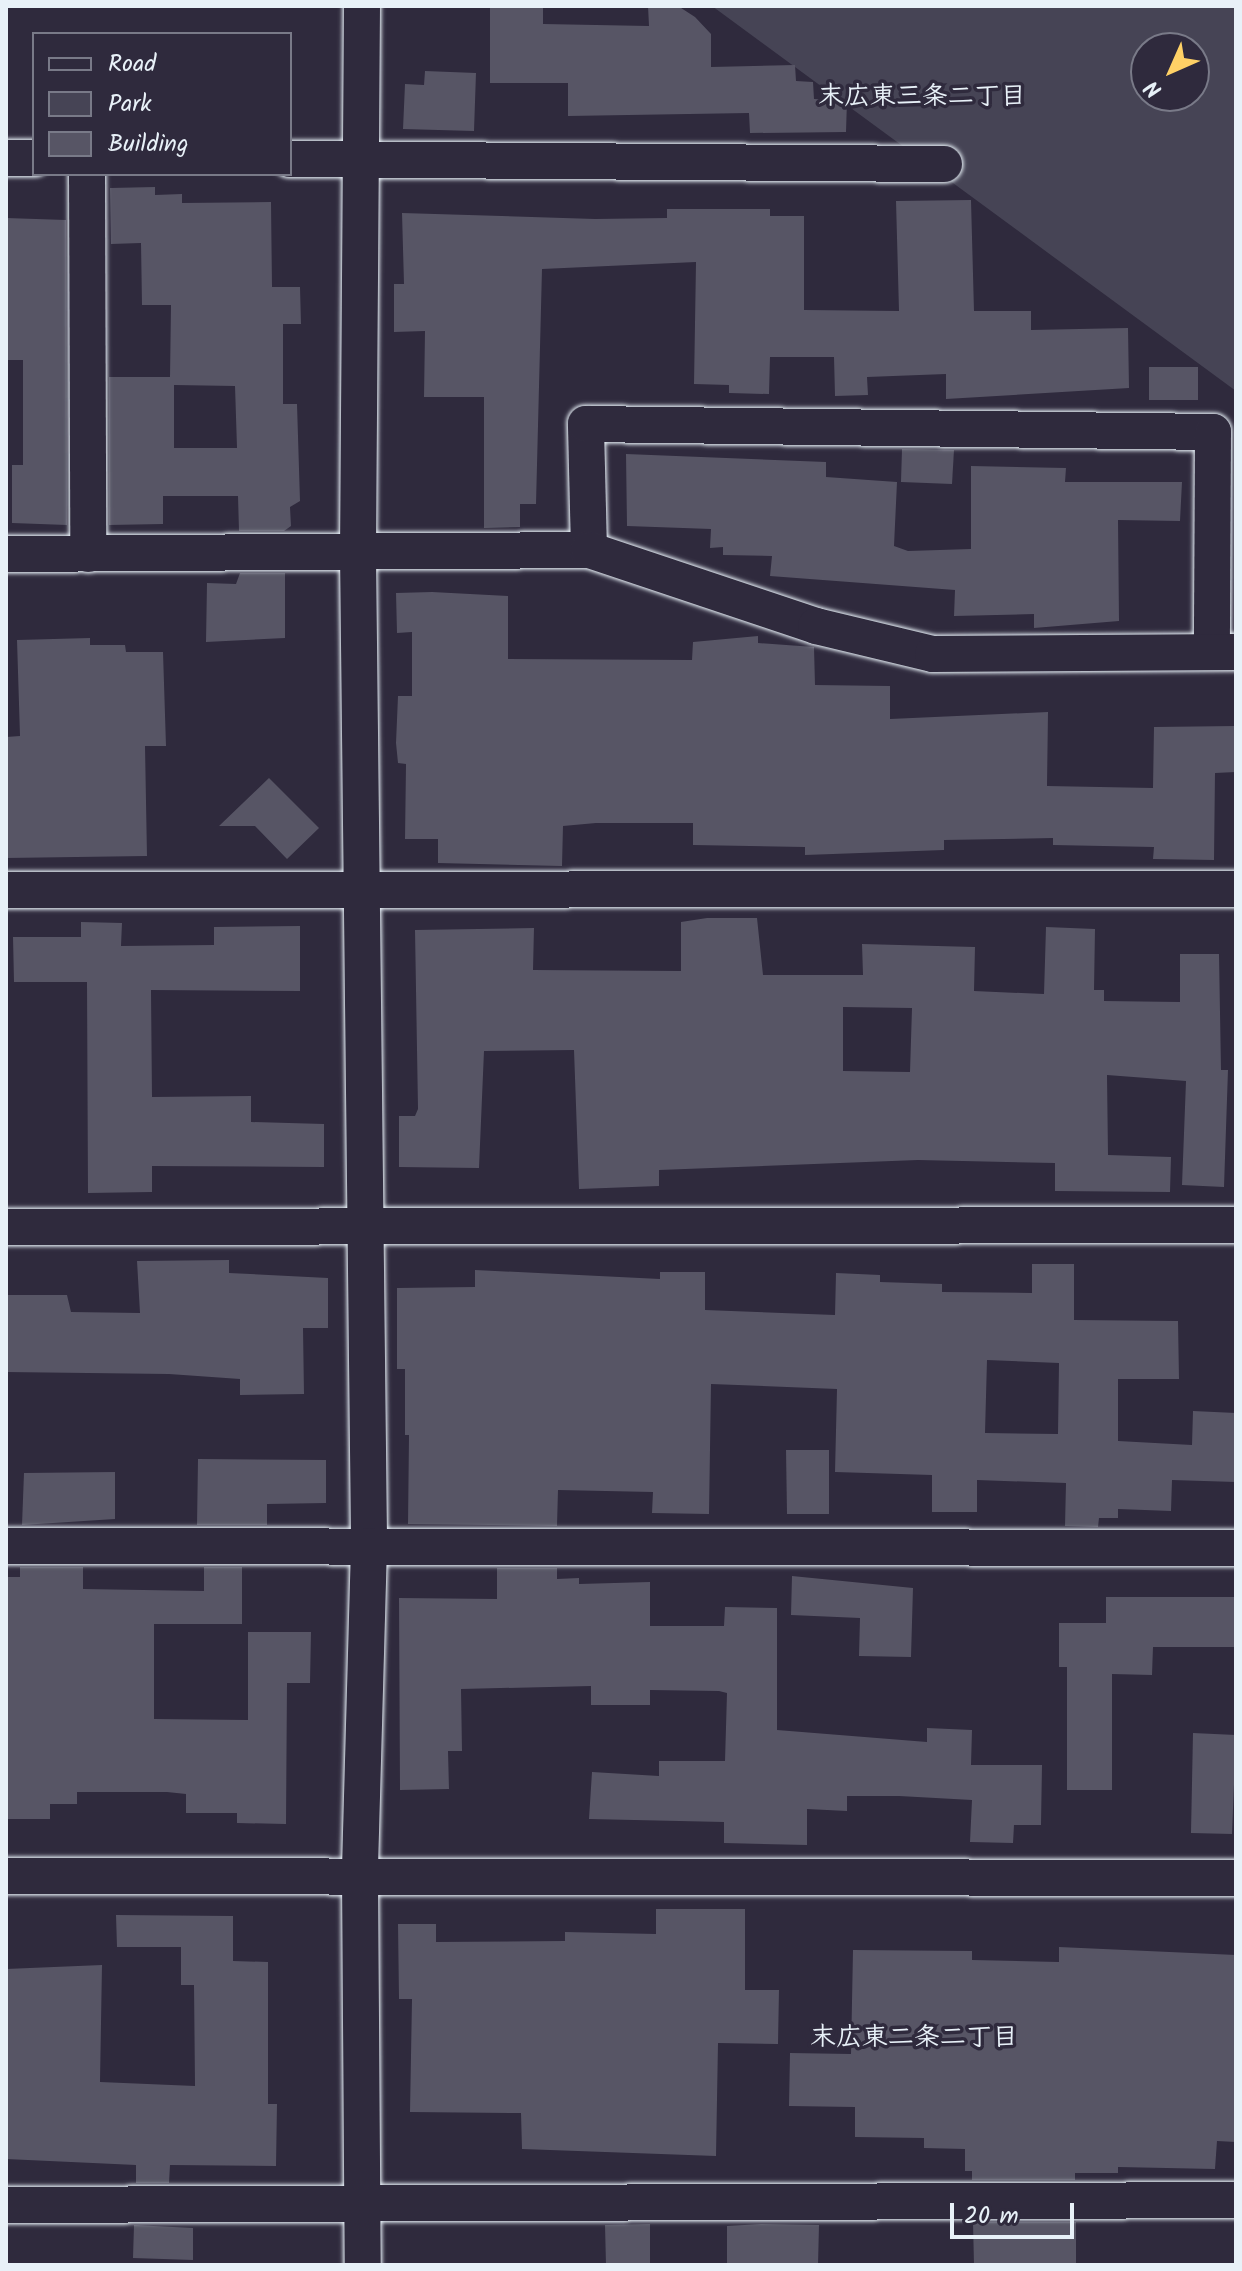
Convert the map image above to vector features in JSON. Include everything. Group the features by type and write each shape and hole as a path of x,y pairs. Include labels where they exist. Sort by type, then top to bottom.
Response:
{"street":[{"path":"362,6 358,554 363,1227 369,1546 360,1877 363,2265"},
{"path":"6,158 32,158"},
{"path":"292,159 944,164"},
{"path":"87,176 88,554"},
{"path":"6,554 358,554 589,550 816,626 933,654 1224,652 1213,432 586,424 589,550"},
{"path":"6,890 1236,889"},
{"path":"6,1227 1236,1225"},
{"path":"6,1546 1236,1548"},
{"path":"6,1876 1236,1878"},
{"path":"6,2205 362,2207 1236,2200"}],"green space":[{"path":"712,6 1236,6 1236,391"}],"building":[{"path":"648,6 678,6 695,17 711,34 711,67 795,65 796,81 813,82 814,99 847,101 846,132 750,133 749,113 568,116 568,83 490,83 490,8 543,8 543,24 649,26"},
{"path":"425,71 476,73 474,131 403,129 405,84 424,85"},
{"path":"155,187 155,195 182,194 182,203 271,202 272,287 300,287 301,324 283,324 283,404 297,404 300,501 290,507 291,526 284,531 239,531 238,496 163,496 163,524 109,525 109,377 170,377 171,305 142,305 141,243 111,244 110,188","holes":["174,385 235,386 237,448 174,448"]},
{"path":"971,200 974,311 1031,311 1031,330 1128,328 1129,388 946,399 946,374 867,377 868,395 835,396 834,357 770,357 769,394 729,393 729,385 694,384 696,262 542,269 536,504 520,504 520,527 484,528 484,397 424,397 425,331 394,332 394,284 404,284 402,213 595,219 667,218 667,209 770,209 770,216 804,216 804,310 899,311 896,201"},
{"path":"6,218 66,220 67,525 12,523 12,465 23,465 23,360 6,360"},
{"path":"1149,367 1198,367 1198,400 1149,400"},
{"path":"902,449 954,450 952,484 901,482"},
{"path":"626,454 826,462 826,477 897,482 894,546 908,551 971,549 971,466 1066,468 1065,482 1182,482 1180,521 1118,520 1119,621 1034,628 1034,614 954,616 955,590 770,576 772,556 723,555 723,547 710,548 711,529 627,526"},
{"path":"240,573 285,573 285,638 206,642 207,583 236,584"},
{"path":"396,593 508,596 508,659 692,660 693,642 758,636 758,643 814,647 815,685 890,686 890,719 1048,712 1047,786 1153,788 1154,727 1236,726 1236,772 1215,773 1214,860 1153,859 1154,847 1053,845 1053,838 944,840 944,850 805,855 805,847 693,845 693,823 596,823 563,826 562,866 438,863 438,839 405,839 406,764 398,763 396,743 398,696 412,696 412,632 397,633"},
{"path":"90,638 90,645 125,645 126,652 163,652 166,746 145,746 147,856 6,858 6,737 20,736 17,640"},
{"path":"269,778 319,828 287,859 255,826 219,826"},
{"path":"707,918 757,918 763,975 863,975 862,944 975,947 974,991 1044,994 1046,927 1095,929 1094,990 1104,990 1104,1001 1180,1002 1180,954 1219,954 1221,1070 1228,1070 1224,1187 1182,1185 1186,1081 1107,1075 1108,1155 1171,1157 1170,1192 1055,1191 1055,1163 918,1160 659,1170 659,1186 579,1189 574,1050 484,1051 479,1168 399,1167 399,1116 415,1116 418,1109 415,930 534,928 533,970 681,971 681,922","holes":["843,1007 912,1008 910,1072 843,1071"]},
{"path":"81,922 122,923 121,946 214,945 214,927 300,926 300,991 151,990 152,1097 251,1096 251,1122 324,1124 324,1167 152,1166 152,1192 88,1193 87,982 14,982 13,937 81,937"},
{"path":"229,1260 229,1273 328,1278 328,1328 303,1328 304,1394 240,1395 240,1379 169,1374 6,1372 6,1295 67,1295 71,1312 140,1313 137,1261"},
{"path":"1032,1264 1074,1264 1074,1320 1178,1321 1179,1379 1118,1379 1118,1441 1192,1445 1193,1411 1236,1413 1236,1482 1172,1480 1171,1511 1118,1509 1118,1518 1099,1518 1098,1527 1065,1526 1066,1483 977,1480 977,1512 932,1512 932,1475 835,1472 837,1389 711,1384 709,1514 652,1513 653,1492 558,1490 557,1526 408,1524 409,1435 405,1435 405,1369 397,1369 397,1288 475,1287 475,1270 660,1279 660,1272 705,1272 705,1310 835,1315 836,1273 880,1275 880,1282 942,1284 942,1292 1032,1293","holes":["987,1360 1059,1363 1058,1434 985,1433"]},
{"path":"786,1450 829,1450 829,1514 787,1514"},
{"path":"198,1459 326,1460 326,1503 267,1504 267,1525 197,1525"},
{"path":"115,1472 115,1519 22,1525 24,1473"},
{"path":"20,1567 83,1567 83,1589 204,1591 204,1567 242,1567 242,1624 154,1624 154,1719 248,1720 248,1632 311,1632 310,1683 287,1683 286,1824 237,1823 237,1813 186,1813 186,1794 167,1792 77,1792 77,1804 50,1804 50,1819 6,1819 6,1577 20,1577"},
{"path":"497,1568 557,1568 557,1579 579,1578 579,1584 650,1582 650,1626 724,1626 725,1607 777,1608 777,1730 927,1742 927,1728 972,1730 971,1765 1042,1765 1041,1825 1014,1825 1013,1843 970,1842 972,1800 899,1796 847,1796 847,1811 807,1809 807,1845 724,1843 724,1822 589,1819 592,1772 659,1776 659,1761 725,1761 727,1693 719,1691 650,1690 650,1705 591,1705 591,1686 461,1689 462,1751 448,1751 449,1789 400,1790 399,1598 497,1599"},
{"path":"792,1576 913,1588 911,1657 859,1656 860,1618 791,1615"},
{"path":"1106,1597 1236,1597 1235,1647 1153,1647 1152,1675 1112,1674 1112,1790 1067,1790 1067,1667 1059,1667 1059,1623 1106,1623"},
{"path":"1193,1733 1236,1735 1232,1834 1191,1833"},
{"path":"656,1909 745,1909 745,1990 779,1990 778,2044 718,2043 716,2156 522,2149 521,2113 410,2112 412,1999 399,1999 398,1924 436,1924 436,1942 565,1941 565,1932 656,1934"},
{"path":"116,1915 233,1916 233,1961 268,1962 268,2104 277,2104 276,2166 170,2165 169,2183 136,2183 136,2165 6,2159 6,1969 102,1965 100,2082 195,2086 194,1985 181,1985 181,1947 117,1947"},
{"path":"1059,1947 1236,1955 1236,2142 1217,2141 1215,2169 1118,2167 1118,2173 1075,2173 1075,2180 972,2180 972,2171 965,2171 965,2149 924,2148 924,2138 855,2137 855,2107 789,2106 790,2053 851,2054 853,1950 972,1951 972,1960 1059,1962"},
{"path":"973,2222 1076,2222 1076,2265 974,2265"},
{"path":"650,2224 650,2265 606,2265 605,2225"},
{"path":"134,2225 193,2228 193,2260 133,2258"},
{"path":"819,2225 818,2265 727,2265 727,2226"}],"district":[{"name":"末広東三条二丁目","path":"922,98"},
{"name":"末広東二条二丁目","path":"914,2039"}]}
